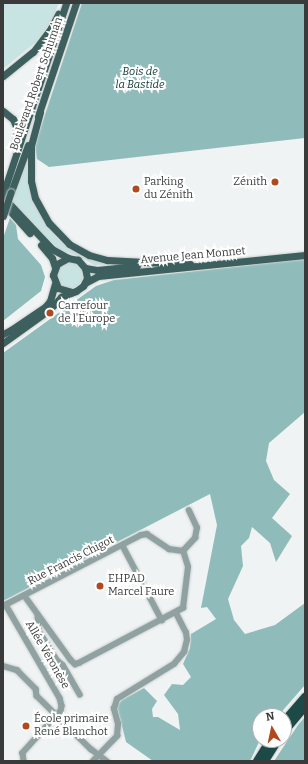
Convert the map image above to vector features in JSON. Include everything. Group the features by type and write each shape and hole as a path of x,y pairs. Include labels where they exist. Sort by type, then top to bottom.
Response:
{"highway":[{"path":"292,712 305,697"},
{"path":"292,722 305,707"},
{"path":"257,761 265,748"},
{"path":"265,761 273,748"}],"main road":[{"path":"3,76 33,52 51,28 64,3"},
{"name":"Boulevard Robert Schuman","path":"3,195 64,3"},
{"name":"Boulevard Robert Schuman","path":"3,216 40,112 76,3"},
{"path":"3,111 13,118 18,129 7,182"},
{"path":"40,112 31,146 31,181 35,198 49,223 69,244 89,255 107,260 164,263"},
{"path":"3,195 52,249 68,258 78,260 85,268 87,278 80,289 61,297 49,310 3,343"},
{"path":"3,204 50,254 55,267"},
{"name":"Avenue Jean Monnet","path":"85,268 97,270 164,263 204,263 305,251"},
{"name":"Avenue Jean Monnet","path":"85,283 98,276 305,255"},
{"path":"3,334 12,330 45,307 50,301 55,284 53,275 55,267 60,261 68,258"},
{"path":"55,284 62,290 72,292"}],"street":[{"path":"25,596 75,664 176,613 183,608 188,567 184,551 195,538 197,528 189,511"},
{"name":"Rue Francis Chigot","path":"4,606 123,546 141,535 147,534 169,549 184,551"},
{"path":"123,546 162,620"},
{"name":"Allée Véronèse","path":"4,606 60,698 62,706 61,711 56,715"},
{"path":"93,761 117,736 118,724 114,709 117,699 174,664 184,652 187,640 186,633 176,613"},
{"path":"38,614 39,631 58,661 63,665 80,694"},
{"path":"3,666 17,670 36,689 37,696 107,761"},
{"path":"24,761 23,753 56,715"}],"shaded area":[{"path":"3,3 59,3 52,20 36,42 3,69"},
{"path":"26,159 29,186 46,224 58,239 72,248 117,264 94,265 78,256 59,250 13,202"},
{"path":"70,262 79,266 83,275 79,284 70,288 61,284 57,275 61,266"}],"green space":[{"name":"Bois de la Bastide","path":"82,3 305,3 305,138 49,167 37,159 35,145"},
{"path":"10,218 16,225 18,239 41,265 45,277 41,291 3,321 3,238"},
{"path":"305,259 305,412 269,443 266,461 274,480 290,494 272,518 292,536 276,562 270,543 252,527 249,538 241,546 243,566 228,599 234,620 245,634 275,625 305,603 305,685 285,708 252,708 252,748 256,748 250,761 153,761 126,742 117,706 122,700 144,688 157,701 152,709 153,717 158,717 180,730 178,714 164,695 172,684 183,685 191,677 183,664 190,648 191,634 216,619 207,607 201,608 217,525 210,494 3,601 3,353 96,286 114,280"},
{"path":"305,717 305,761 274,761 283,748 292,748 292,734"}],"place":[{"name":"Zénith","path":"275,182"},
{"name":"Parking du Zénith","path":"136,189"},
{"name":"Carrefour de l'Europe","path":"50,313"},
{"name":"EHPAD Marcel Faure","path":"100,586"},
{"name":"École primaire René Blanchot","path":"26,726"}]}
